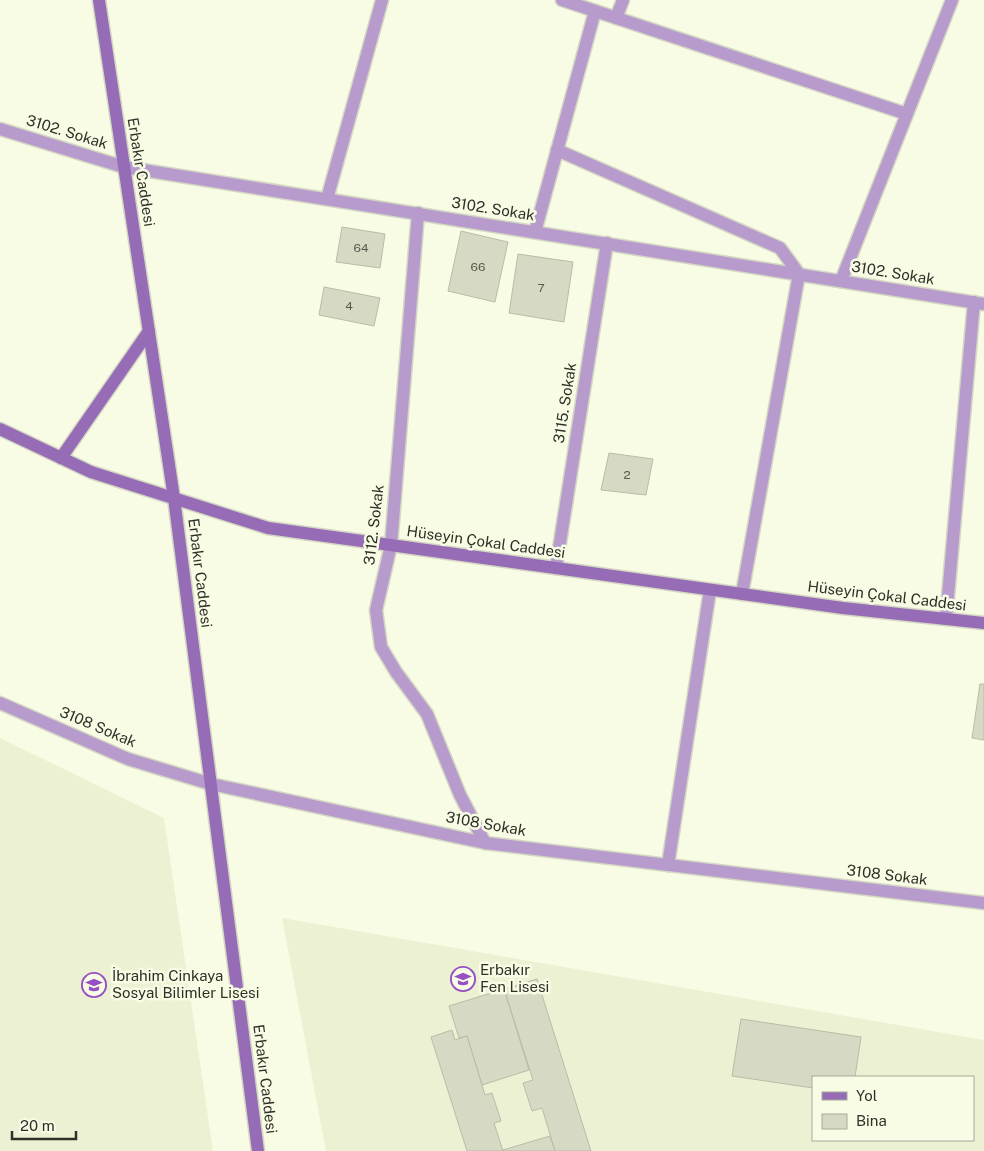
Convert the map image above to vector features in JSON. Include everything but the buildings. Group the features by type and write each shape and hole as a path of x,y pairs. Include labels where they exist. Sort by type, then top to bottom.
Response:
{"street":[{"name":"Erbakır Caddesi","path":"99,0 174,498 258,1151"},
{"path":"327,199 382,0"},
{"path":"562,0 907,114"},
{"path":"616,18 623,0"},
{"path":"841,281 952,0"},
{"path":"535,232 595,11"},
{"name":"3102. Sokak","path":"0,129 124,166 979,303"},
{"path":"557,150 780,248 799,274 742,594"},
{"name":"3112. Sokak","path":"418,214 391,545 376,610 381,647 396,672 427,714 460,795 485,843"},
{"name":"3115. Sokak","path":"556,568 606,243"},
{"path":"946,619 979,303"},
{"path":"61,458 149,332"},
{"name":"Hüseyin Çokal Caddesi","path":"0,429 91,472 268,528 844,608 984,623"},
{"path":"668,865 710,590"},
{"name":"3108 Sokak","path":"0,703 128,759 210,784 485,843 984,903"}],"shaded area":[{"name":"İbrahim Cinkaya Sosyal Bilimler Lisesi","path":"0,738 164,818 213,1151 0,1151"},
{"name":"Erbakır Fen Lisesi","path":"282,918 984,1040 984,1151 326,1151"}],"place":[{"name":"Erbakır Fen Lisesi","path":"463,979"},
{"name":"İbrahim Cinkaya Sosyal Bilimler Lisesi","path":"94,985"}]}
